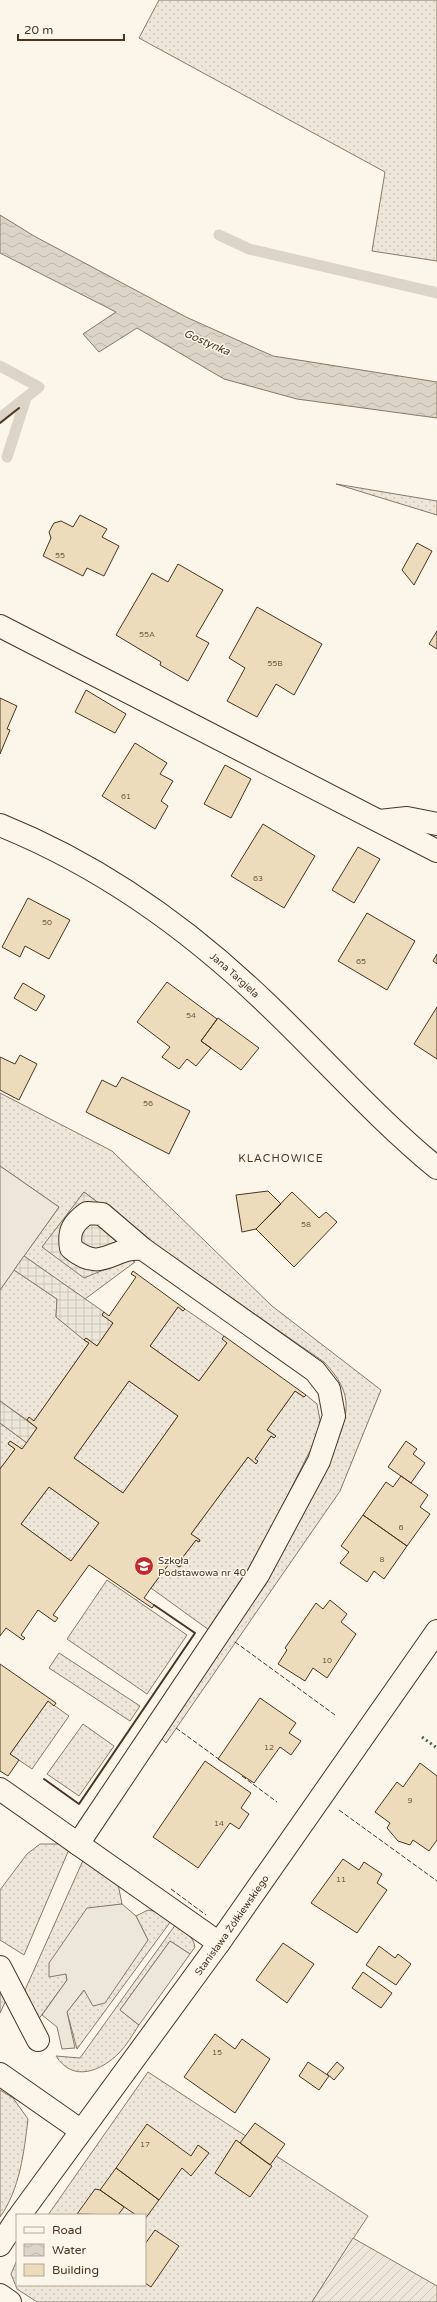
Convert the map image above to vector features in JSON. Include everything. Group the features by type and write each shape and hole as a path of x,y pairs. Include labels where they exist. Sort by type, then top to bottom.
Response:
{"street":[{"path":"0,626 437,851"},
{"path":"379,821 407,818 437,824"},
{"name":"Jana Targiela","path":"0,825 28,836 99,872 176,925 264,1001 403,1140 437,1168"},
{"path":"78,1844 258,1575 319,1461 334,1416 329,1389 315,1371 143,1249"},
{"name":"Stanisława Żółkiewskiego","path":"21,2214 80,2130 218,1943 437,1631"},
{"path":"0,1788 218,1943"},
{"path":"0,1967 38,2040"},
{"path":"0,2074 80,2130"},
{"path":"0,2245 16,2221"},
{"path":"0,2295 10,2302"}],"shaded area":[{"path":"159,0 437,0 437,261 372,251 385,172 139,38"},
{"path":"336,484 437,501 437,515"},
{"path":"0,1093 112,1151 272,1306 381,1390 340,1491 166,1743 162,1739 162,1732 333,1453 345,1416 345,1395 334,1374 324,1362 145,1238 84,1192 43,1247 130,1259 135,1262 85,1299 24,1256 59,1207 0,1166"},
{"path":"0,1166 59,1207 0,1290"},
{"path":"84,1192 145,1238 130,1259 84,1278 42,1247"},
{"path":"24,1256 104,1312 102,1315 113,1323 97,1346 86,1338 84,1340 56,1317 57,1299 14,1270"},
{"path":"14,1270 57,1299 56,1317 89,1343 34,1421 29,1418 27,1420 0,1401 0,1290"},
{"path":"178,1307 183,1311 185,1309 224,1336 227,1343 199,1381 150,1346"},
{"path":"129,1381 178,1416 123,1493 74,1458"},
{"path":"295,1391 304,1397 306,1395 317,1404 320,1420 318,1435 257,1556 209,1630 151,1588 171,1561 179,1567 182,1565 179,1562 196,1540 199,1542 200,1540 191,1534 248,1457 256,1463 255,1459 271,1436 274,1438 276,1436 267,1430"},
{"path":"0,1401 37,1428 27,1443 0,1423"},
{"path":"0,1423 27,1443 22,1449 10,1441 8,1444 15,1449 0,1469"},
{"path":"49,1487 99,1523 71,1561 21,1524"},
{"path":"107,1580 187,1635 147,1694 67,1639"},
{"path":"59,1653 140,1706 130,1721 49,1668"},
{"path":"48,1701 69,1716 32,1769 10,1754"},
{"path":"83,1724 114,1746 79,1796 47,1774"},
{"path":"40,1844 66,1844 70,1847 24,1955 0,1940 0,1890 27,1854"},
{"path":"85,1856 118,1884 122,1904 87,1909 66,1974 67,1980 38,2020 25,1990"},
{"path":"122,1904 136,1916 148,1940 105,2003 93,2006 84,1990 67,2012 75,2048 62,2049 57,2027 42,2015 67,1980 66,1974 49,1977 49,1963 87,1908"},
{"path":"148,1910 158,1912 171,1921 77,2049 67,2012 84,1990 148,1940 136,1916"},
{"path":"176,1924 190,1937 195,1947 190,1954 170,1941 120,2010 139,2025 125,2047 112,2059 96,2069 79,2072 70,2069 63,2064 56,2056 80,2058"},
{"path":"170,1941 190,1954 139,2025 120,2010"},
{"path":"0,1983 7,1998 0,2013"},
{"path":"148,2072 368,2216 312,2302 37,2302 17,2289 11,2274 16,2262 16,2286 146,2286 146,2214 49,2214"},
{"path":"0,2090 13,2098 28,2119 23,2157 17,2182 7,2206 0,2217"},
{"path":"353,2238 437,2286 437,2302 312,2302"}],"water":[{"name":"Gostynka","path":"0,215 34,236 186,317 273,356 437,382 437,418 297,399 224,379 137,328 99,352 83,334 116,312 0,253"}],"building":[{"path":"80,515 107,529 102,537 119,546 104,576 87,568 83,576 43,556 51,538 49,532 54,523 61,521 73,527"},
{"path":"417,543 432,551 414,585 402,570"},
{"path":"178,564 223,590 196,636 209,643 188,681 160,665 161,662 116,635 152,573 168,582"},
{"path":"257,607 322,644 294,695 276,684 257,717 227,701 245,668 229,658"},
{"path":"437,631 437,649 429,644"},
{"path":"86,690 126,714 115,733 75,712"},
{"path":"0,698 17,706 7,729 10,730 0,754"},
{"path":"135,743 167,763 160,774 173,781 161,801 168,806 155,829 102,796"},
{"path":"225,765 251,779 231,818 204,804"},
{"path":"263,824 315,856 284,908 231,876"},
{"path":"358,847 380,859 354,903 332,890"},
{"path":"28,898 70,920 49,959 25,946 20,957 2,947"},
{"path":"367,913 415,941 387,990 338,961"},
{"path":"437,954 437,964 433,961"},
{"path":"167,982 217,1019 201,1041 211,1048 196,1066 187,1059 179,1069 162,1057 170,1047 137,1022"},
{"path":"23,983 45,996 36,1011 14,998"},
{"path":"437,1007 437,1059 414,1044"},
{"path":"218,1018 259,1048 241,1070 201,1041"},
{"path":"20,1055 37,1064 19,1100 0,1090 0,1057 15,1064"},
{"path":"122,1077 190,1111 169,1154 86,1112 102,1080 116,1087"},
{"path":"268,1191 281,1204 256,1229 242,1232 236,1195"},
{"path":"292,1192 319,1218 326,1212 337,1222 294,1267 256,1229"},
{"path":"133,1271 185,1309 183,1311 178,1307 150,1346 199,1381 227,1343 222,1339 224,1336 306,1395 304,1397 295,1391 267,1430 276,1436 274,1438 271,1436 255,1459 258,1461 256,1464 248,1457 191,1534 200,1540 199,1542 196,1540 179,1562 182,1565 179,1567 171,1561 151,1588 144,1598 154,1605 152,1608 89,1565 53,1615 58,1618 55,1622 38,1610 21,1635 25,1638 23,1640 6,1628 0,1636 0,1469 15,1449 8,1444 10,1441 22,1449 37,1428 27,1420 29,1417 34,1421 89,1343 84,1340 86,1338 97,1346 113,1323 102,1315 104,1312 109,1316 136,1277 131,1274","holes":["129,1381 178,1416 123,1493 74,1458","49,1487 99,1523 71,1561 21,1524"]},
{"path":"406,1441 417,1449 413,1454 425,1463 411,1483 388,1467"},
{"path":"401,1476 428,1495 420,1507 430,1514 407,1546 363,1515 386,1482 393,1487"},
{"path":"363,1515 407,1546 384,1579 374,1571 367,1582 340,1563 349,1552 341,1546"},
{"path":"330,1600 347,1614 341,1622 356,1634 327,1678 313,1668 305,1681 278,1664 287,1650 285,1648 316,1603 323,1609"},
{"path":"0,1664 56,1703 54,1706 48,1701 10,1754 19,1760 8,1776 0,1771"},
{"path":"260,1698 296,1723 289,1733 301,1741 291,1755 280,1747 254,1783 218,1759"},
{"path":"205,1761 251,1793 241,1808 249,1814 239,1829 230,1823 198,1868 153,1837"},
{"path":"420,1763 437,1776 437,1840 429,1851 413,1840 410,1845 398,1841 387,1828 390,1823 375,1812 397,1782 403,1787"},
{"path":"343,1859 359,1870 364,1862 382,1874 377,1883 387,1890 357,1933 311,1903"},
{"path":"283,1943 314,1964 287,2003 256,1980"},
{"path":"379,1946 395,1958 398,1954 411,1964 396,1985 366,1965"},
{"path":"363,1972 392,1993 381,2008 352,1988"},
{"path":"215,2034 235,2049 242,2039 270,2059 235,2113 184,2077"},
{"path":"308,2062 329,2076 319,2090 299,2076"},
{"path":"337,2062 344,2068 334,2080 327,2074"},
{"path":"255,2123 285,2144 270,2165 240,2143"},
{"path":"147,2124 191,2156 198,2145 209,2153 191,2176 182,2168 159,2200 116,2168"},
{"path":"236,2140 272,2166 250,2197 215,2173"},
{"path":"116,2168 159,2200 146,2218 146,2214 135,2214 100,2190"},
{"path":"95,2189 100,2190 124,2207 119,2214 77,2214"},
{"path":"155,2230 179,2246 151,2287 146,2284 146,2243"}],"waterway":[{"path":"219,235 249,249 437,293"},
{"path":"0,366 39,387 0,418"},
{"path":"7,457 26,398"}],"hedge":[{"path":"422,1737 437,1748"}],"fence":[{"path":"235,1642 335,1715"},
{"path":"176,1728 220,1760"},
{"path":"242,1776 277,1802"},
{"path":"339,1810 437,1881"},
{"path":"171,1889 206,1915"}],"wall":[{"path":"0,423 19,408"},
{"path":"44,1779 79,1804 195,1633 154,1605"}],"place":[{"name":"Szkoła Podstawowa nr 40","path":"144,1566"}],"district":[{"name":"KLACHOWICE","path":"281,1158"}]}
